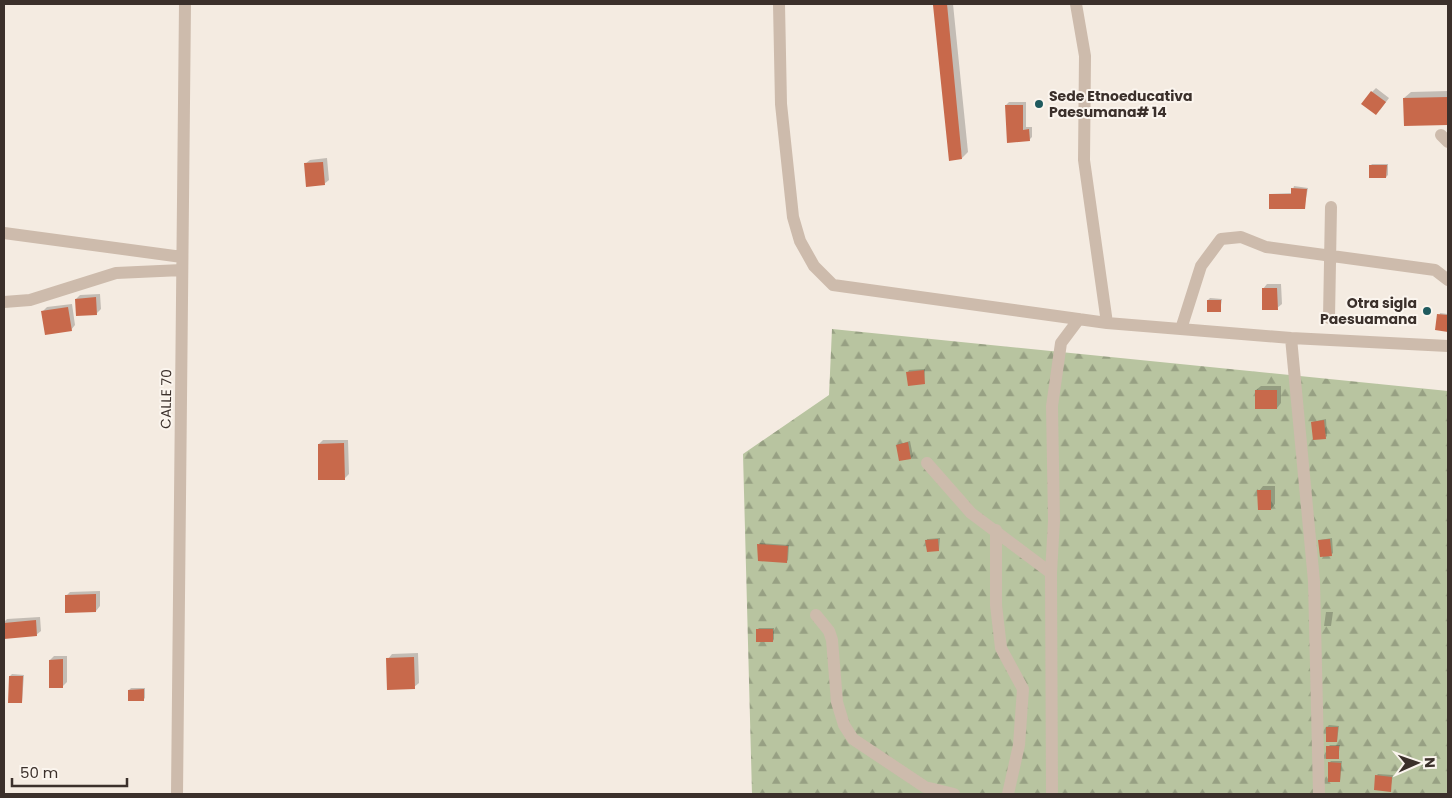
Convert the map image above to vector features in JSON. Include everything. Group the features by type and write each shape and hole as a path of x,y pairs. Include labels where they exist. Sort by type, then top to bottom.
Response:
{"street":[{"name":"CALLE 70","path":"177,794 185,4"},
{"path":"779,4 781,104 793,217 800,240 814,266 833,286 1107,323 1291,338 1448,346"},
{"path":"1076,4 1085,56 1084,160 1107,323"},
{"path":"1329,318 1330,207"},
{"path":"4,234 182,264"},
{"path":"1181,329 1201,266 1221,239 1241,237 1266,247 1435,270 1448,280"},
{"path":"4,302 30,300 116,273 182,264"},
{"path":"1052,794 1051,573 1054,521 1052,406 1061,343 1079,319"},
{"path":"1291,338 1314,580 1319,794"},
{"path":"927,463 971,513 1051,573"},
{"path":"996,530 996,605 1001,648 1023,689 1019,745 1008,794"},
{"path":"816,615 829,630 832,640 837,702 844,725 853,739 925,787 954,794"}],"green space":[{"path":"832,329 1448,391 1448,794 752,794 743,454 829,395"}],"building":[{"path":"947,4 962,159 949,161 933,5"},
{"path":"1371,91 1386,102 1376,115 1361,104"},
{"path":"1448,97 1448,125 1404,126 1403,98"},
{"path":"1005,105 1023,105 1023,130 1029,129 1030,141 1007,143"},
{"path":"323,162 325,185 306,187 304,163"},
{"path":"1369,165 1387,165 1386,178 1369,178"},
{"path":"1291,188 1307,189 1305,209 1269,209 1269,194 1291,194"},
{"path":"1262,288 1277,288 1278,310 1262,310"},
{"path":"96,297 97,315 76,316 75,299"},
{"path":"1207,300 1221,300 1221,312 1207,312"},
{"path":"68,307 72,331 45,335 41,311"},
{"path":"1437,314 1448,315 1448,332 1435,330"},
{"path":"924,370 925,384 908,386 906,372"},
{"path":"1255,390 1277,390 1277,409 1255,409"},
{"path":"1324,420 1326,439 1313,440 1311,422"},
{"path":"908,442 911,459 899,461 896,445"},
{"path":"344,443 345,480 318,480 318,444"},
{"path":"1257,490 1271,490 1271,510 1258,510"},
{"path":"938,539 939,551 927,552 925,540"},
{"path":"1330,539 1332,556 1320,557 1318,540"},
{"path":"757,544 788,546 787,563 758,561"},
{"path":"96,594 96,612 65,613 65,595"},
{"path":"36,620 37,636 4,639 4,623"},
{"path":"756,629 773,629 773,642 756,642"},
{"path":"414,657 415,689 387,690 386,658"},
{"path":"63,659 63,688 49,688 49,660"},
{"path":"9,676 23,676 22,703 8,703"},
{"path":"144,689 144,701 128,701 128,690"},
{"path":"1326,727 1338,727 1337,742 1326,742"},
{"path":"1326,746 1339,746 1339,759 1326,759"},
{"path":"1328,762 1341,763 1340,782 1328,782"},
{"path":"1375,775 1392,777 1391,792 1374,790"}],"place":[{"name":"Sede Etnoeducativa Paesumana# 14","path":"1039,104"},
{"name":"Otra sigla Paesuamana","path":"1427,311"}]}
